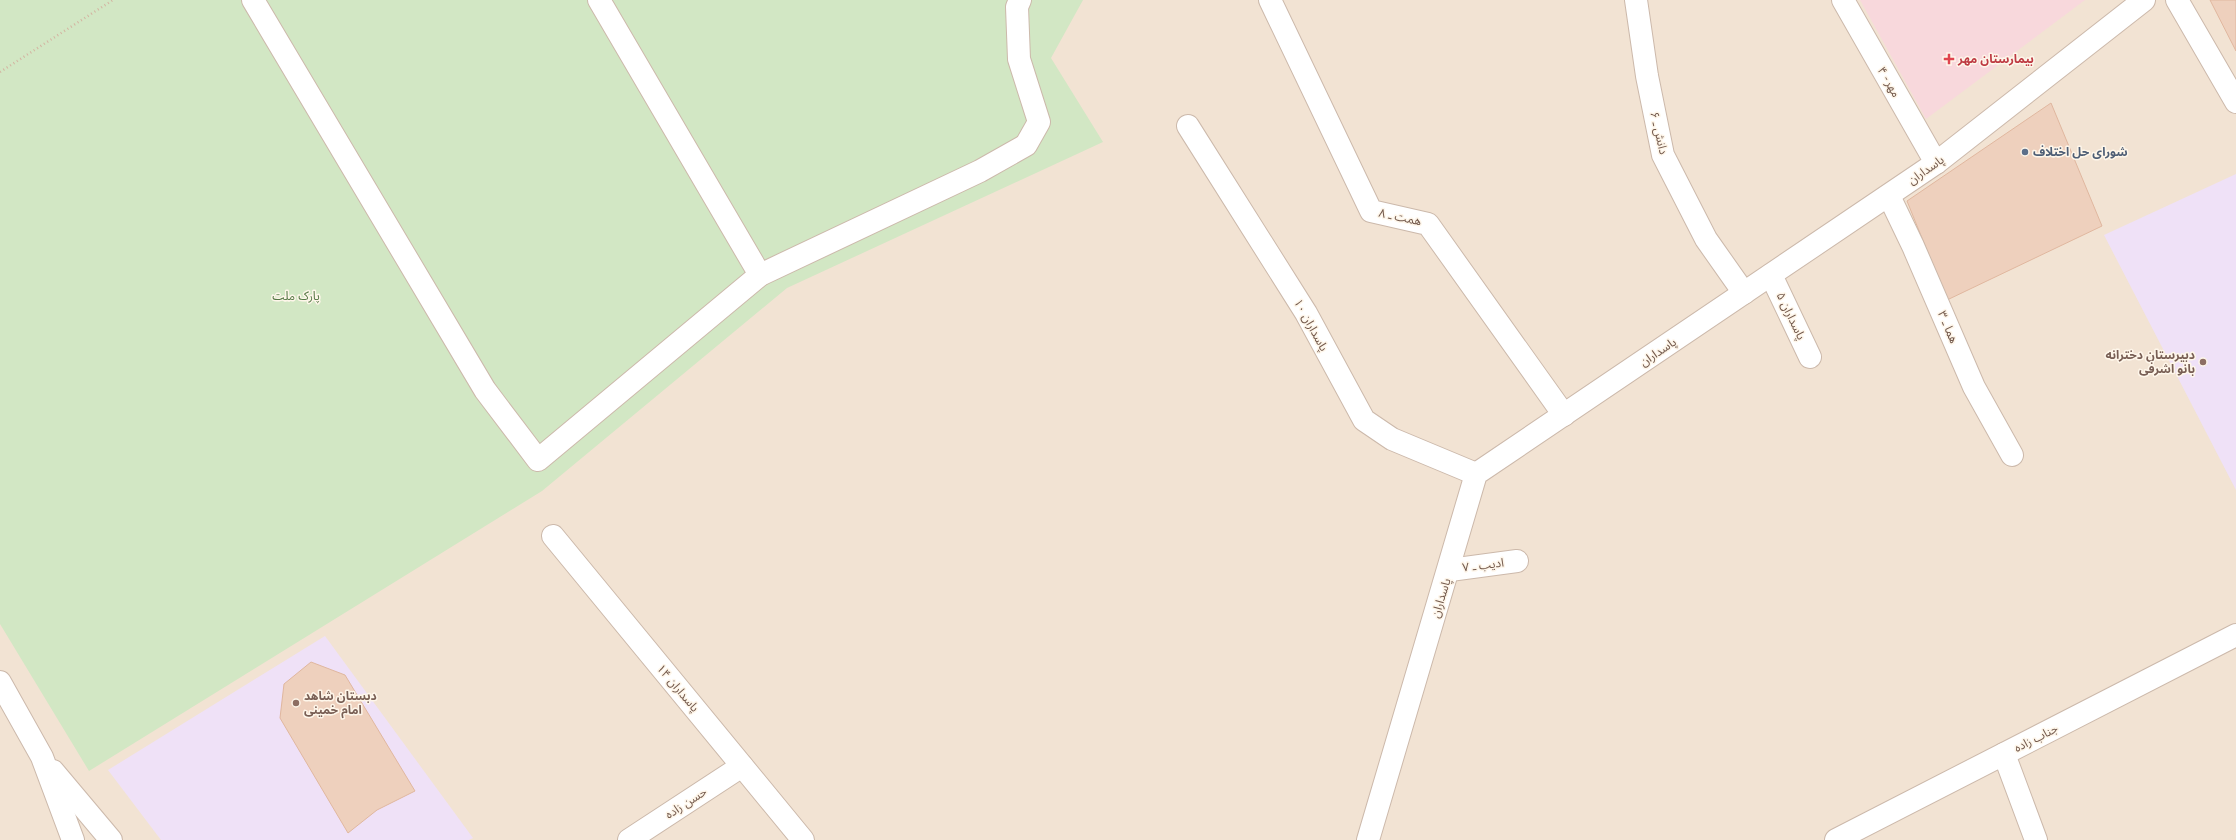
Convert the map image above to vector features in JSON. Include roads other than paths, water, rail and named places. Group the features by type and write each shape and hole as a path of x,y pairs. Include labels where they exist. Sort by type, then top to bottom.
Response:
{"street":[{"path":"253,0 485,390 538,460 760,276 980,171 1026,146 1039,122 1019,60 1017,8 1020,0"},
{"path":"599,0 760,276"},
{"name":"همت ـ ۸","path":"1270,0 1371,211 1428,224 1564,415"},
{"name":"دانش ـ ۶","path":"1636,0 1647,76 1663,155 1706,239 1744,293"},
{"name":"مهر - ۴","path":"1843,0 1936,164"},
{"name":"پاسداران","path":"1368,840 1450,570 1476,474 1936,164 2144,0"},
{"path":"2177,0 2236,102"},
{"name":"پاسداران ۱۰","path":"1188,126 1306,313 1364,420 1392,439 1476,474"},
{"name":"هما ـ ۳","path":"1889,196 1913,246 1974,387 2012,455"},
{"name":"پاسداران ۵","path":"1771,275 1810,357"},
{"name":"پاسداران ۱۴","path":"553,536 803,840"},
{"name":"ادیب ـ ۷","path":"1450,570 1517,561"},
{"name":"جناب زاده","path":"1836,840 2236,635"},
{"path":"0,682 42,757 73,840"},
{"path":"2004,754 2036,840"},
{"path":"42,757 111,840"},
{"name":"حسن زاده","path":"629,840 742,766"}],"place":[{"name":"بیمارستان مهر","path":"1949,59"},
{"name":"شورای حل اختلاف","path":"2025,152"},
{"name":"دبیرستان دخترانه بانو اشرفی","path":"2203,362"},
{"name":"دبستان شاهد امام خمینی","path":"296,703"}],"park label":[{"name":"پارک ملت","path":"296,296"}]}
